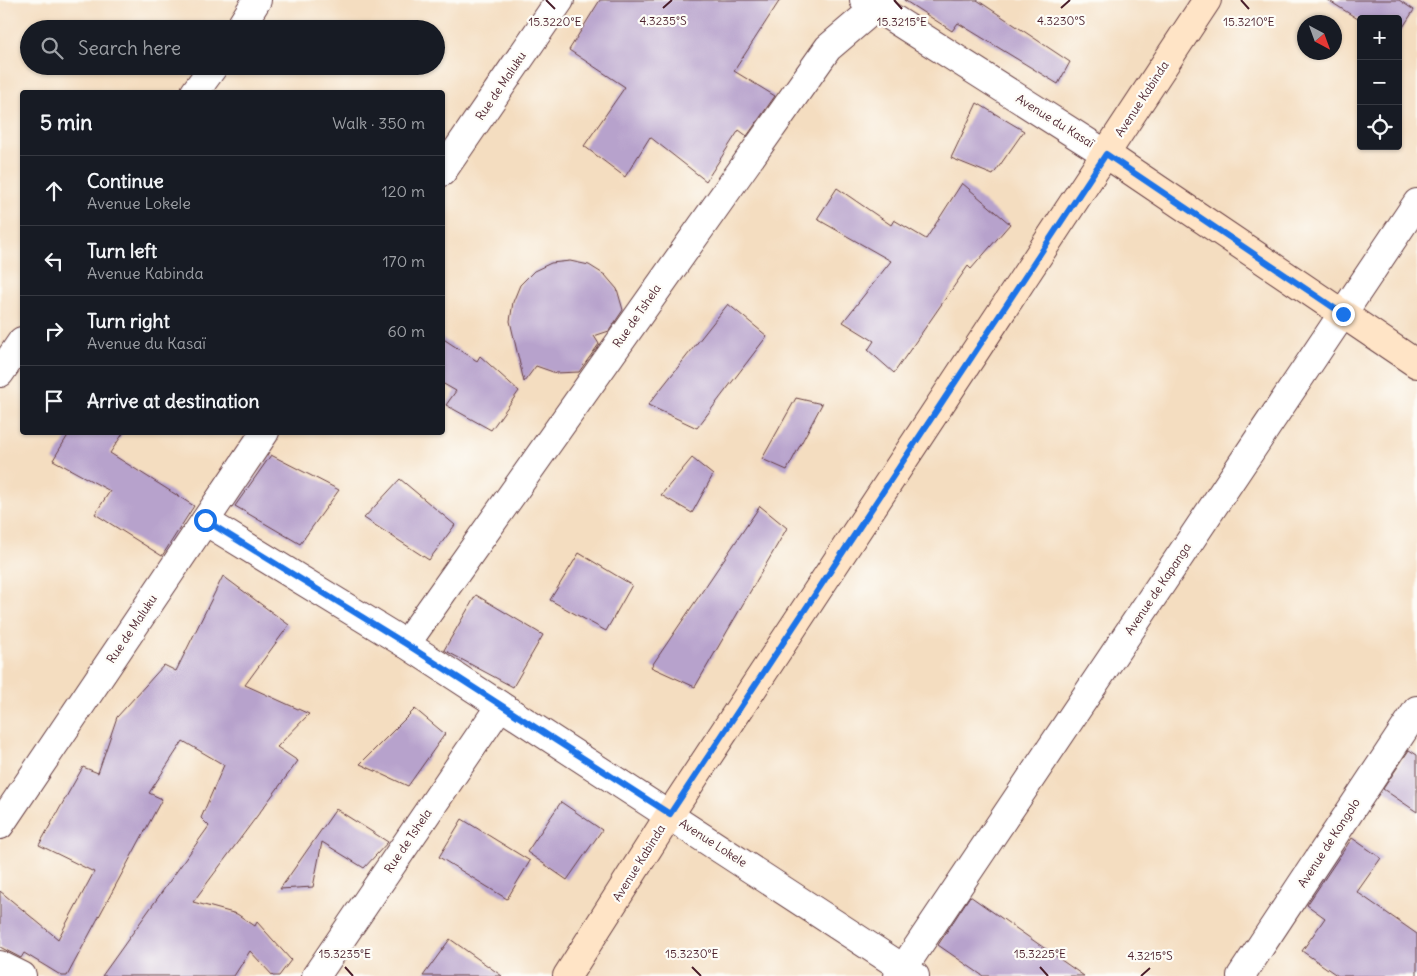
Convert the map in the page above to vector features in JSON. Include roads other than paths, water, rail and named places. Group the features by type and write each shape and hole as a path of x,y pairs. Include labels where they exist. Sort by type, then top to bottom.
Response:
{"street":[{"path":"245,20 257,0"},
{"name":"Rue de Maluku","path":"445,168 560,0"},
{"name":"Avenue Kabinda","path":"567,976 670,814 1207,0"},
{"name":"Avenue du Kasaï","path":"873,3 1106,154 1417,364"},
{"name":"Rue de Tshela","path":"406,644 828,48 873,3"},
{"path":"196,90 207,75"},
{"name":"Avenue de Kapanga","path":"905,973 1417,202"},
{"path":"0,373 20,344"},
{"name":"Rue de Maluku","path":"0,825 263,435"},
{"name":"Avenue Lokele","path":"205,520 406,644 670,814 905,973"},
{"name":"Rue de Tshela","path":"316,976 500,706"},
{"name":"Avenue de Kongolo","path":"1241,976 1417,710"},
{"path":"0,966 22,976"}]}
